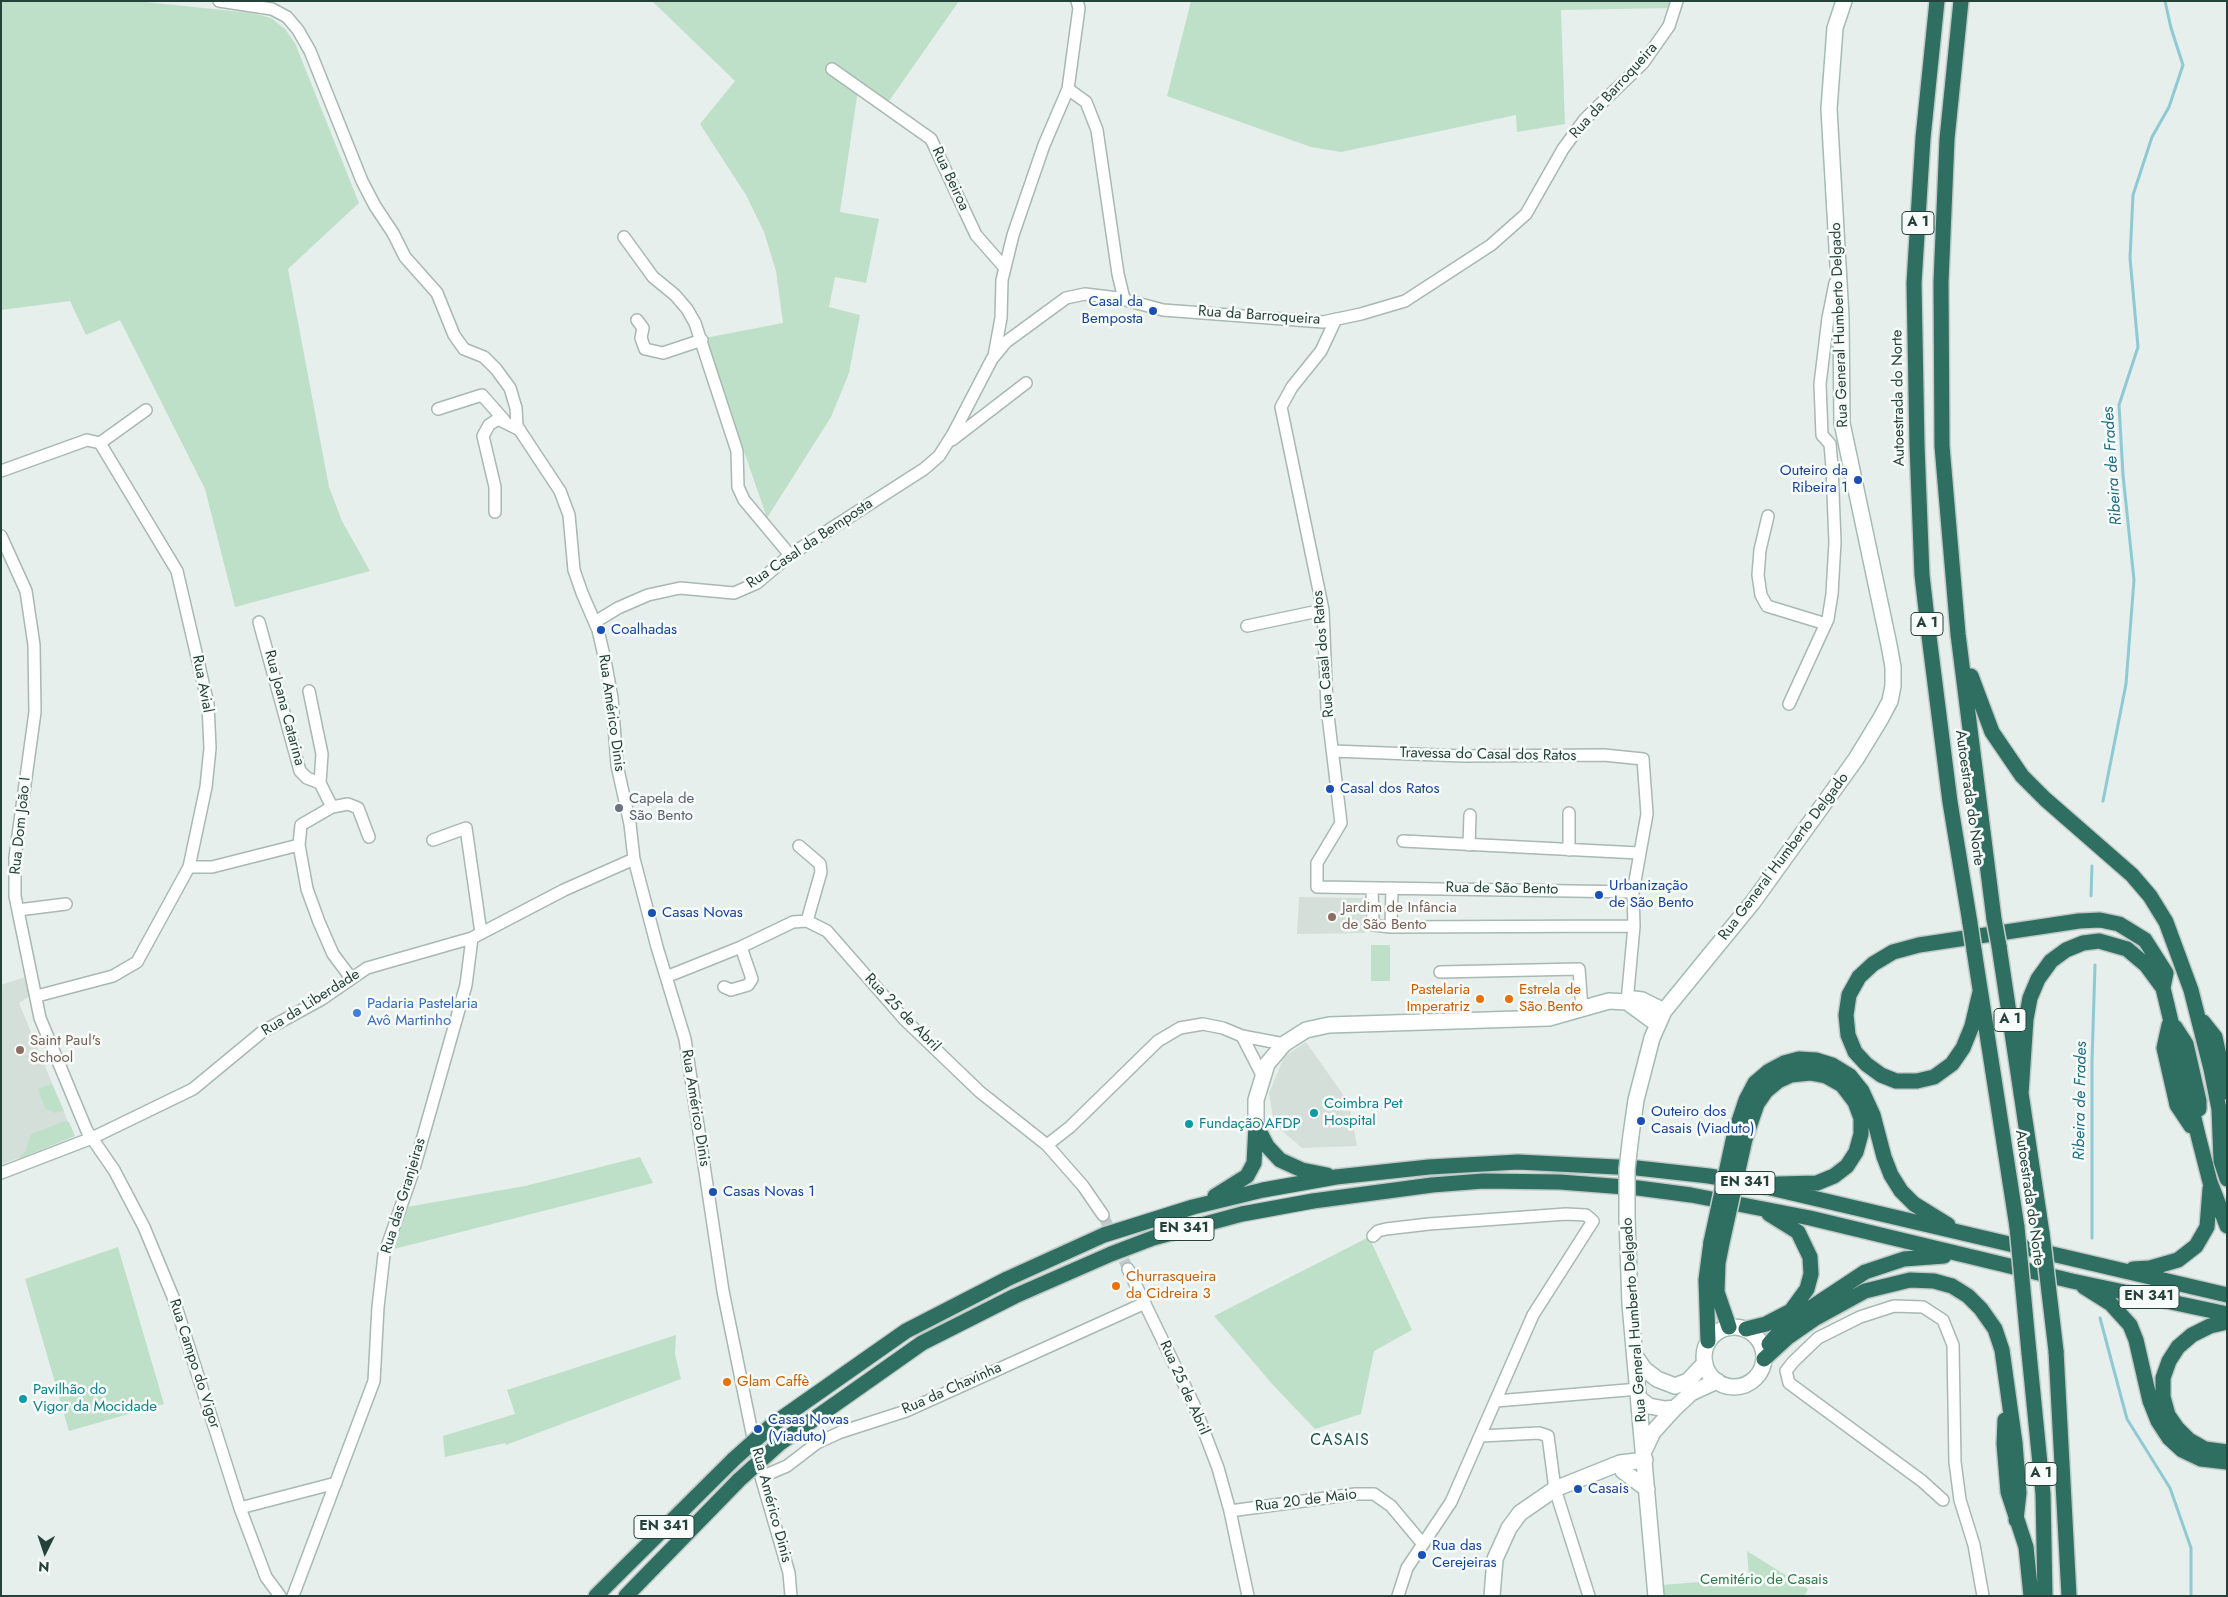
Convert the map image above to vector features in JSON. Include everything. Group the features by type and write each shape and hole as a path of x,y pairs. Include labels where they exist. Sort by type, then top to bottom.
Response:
{"highway":[{"name":"Autoestrada do Norte","path":"1937,1 1923,138 1914,283 1922,575 1950,802 2017,1226 2043,1494 2045,1596"},
{"name":"Autoestrada do Norte","path":"1960,1 1948,139 1941,282 1942,446 1958,634 1994,919 2042,1233 2056,1351 2070,1596"},
{"path":"1958,634 1977,697 1992,732 2006,755 2022,776 2045,799 2108,852 2132,875 2150,896 2166,922 2181,960 2199,1017 2211,1068 2224,1147 2221,1161 2227,1179"},
{"path":"1980,992 1972,1026 1963,1048 1952,1064 1934,1077 1917,1082 1896,1081 1881,1075 1866,1064 1855,1052 1848,1035 1846,1016 1849,995 1858,977 1873,964 1893,952 1919,945 2060,924 2100,920 2119,924 2145,940 2166,973 2163,988 2170,1022 2210,1182 2227,1226"},
{"path":"2021,1094 2026,1019 2030,998 2038,979 2051,961 2066,950 2091,942 2114,944 2136,956 2163,988"},
{"path":"2199,1017 2215,1037 2227,1092"},
{"path":"1708,1342 1706,1280 1740,1138 1746,1100 1755,1083 1769,1071 1784,1063 1799,1060 1816,1060 1832,1065 1850,1076 1862,1091 1873,1115 1884,1157 1891,1175 1901,1190 1932,1217 1967,1235"},
{"path":"1740,1138 1766,1091 1778,1081 1791,1075 1810,1073 1826,1076 1842,1085 1855,1102 1861,1118 1861,1134 1856,1152 1847,1166 1834,1176 1818,1183 1796,1185 1748,1183"},
{"path":"2220,1123 2227,1099"},
{"path":"1256,1125 1267,1146 1280,1160 1302,1170 1336,1177"},
{"path":"1193,1207 1239,1183 1247,1176 1254,1162 1256,1125"},
{"name":"EN 341","path":"596,1596 734,1459 772,1425 906,1331 1007,1279 1104,1235 1193,1207 1263,1190 1336,1177 1429,1167 1518,1162 1637,1168 1748,1183 2227,1294"},
{"name":"EN 341","path":"626,1596 739,1480 780,1443 922,1343 1015,1296 1111,1254 1198,1225 1313,1200 1482,1181 1560,1182 1638,1188 1744,1204 1810,1218 2072,1281 2227,1314"},
{"path":"2122,1270 2167,1263 2189,1253 2196,1246 2207,1227 2210,1182"},
{"path":"1744,1204 1773,1216 1798,1232 1810,1257 1811,1274 1806,1289 1791,1311 1766,1324 1746,1329"},
{"path":"1716,1242 1718,1263 1717,1292 1729,1327"},
{"path":"1764,1355 1785,1326 1865,1272 1891,1262 1924,1256 1978,1258"},
{"path":"1764,1355 1814,1319 1865,1291 1910,1280 1934,1281 1952,1286 1968,1296 1981,1309 1995,1329 2002,1350 2006,1379 2004,1444 2008,1492 2026,1547 2031,1596"},
{"path":"2072,1281 2110,1304 2130,1325 2139,1349 2150,1401 2158,1421 2169,1438 2182,1450 2201,1460 2227,1462"},
{"path":"2227,1322 2210,1326 2192,1335 2178,1347 2169,1361 2162,1378 2163,1397 2168,1415 2177,1428 2189,1440 2205,1449 2227,1452"}],"main road":[{"name":"Rua General Humberto Delgado","path":"1656,1596 1630,1304 1627,1169 1636,1100 1661,1018 1778,868 1856,759 1890,701 1893,686 1892,660 1838,444 1841,406 1841,317 1829,109 1835,28 1844,1"},
{"path":"1256,1125 1256,1100 1266,1064 1284,1044 1306,1030 1329,1025 1549,1018 1609,1001 1627,1002 1642,1000 1661,1018"},
{"path":"1729,1327 1746,1329 1760,1342 1764,1355 1762,1368 1751,1382 1734,1387 1717,1381 1707,1370 1704,1362 1708,1342 1714,1335 1729,1327"},
{"path":"1636,1357 1644,1369 1668,1385"},
{"path":"1674,1408 1665,1409 1649,1406 1639,1394 1688,1381 1704,1362"},
{"path":"1492,1596 1495,1559 1509,1528 1520,1513 1551,1492 1606,1470 1621,1467 1644,1454 1653,1432 1674,1408 1691,1392 1717,1381"},
{"path":"1621,1467 1630,1454 1644,1454"},
{"path":"1621,1467 1647,1489"}],"street":[{"path":"219,1 272,9 287,17 298,30 310,51 366,189 393,233 405,257 437,293 454,334 464,349 484,357 510,388 520,430"},
{"path":"993,357 1001,318 1002,280 1013,235 1044,145 1068,89 1079,8 1077,1"},
{"name":"Rua da Barroqueira","path":"993,357 1006,342 1066,298 1086,294 1124,299 1163,310 1323,322 1361,314 1405,301 1491,245 1526,214 1563,149 1585,120 1643,63 1659,41 1669,26 1677,1"},
{"name":"Rua Beiroa","path":"832,69 931,140 976,235 1005,268"},
{"path":"1068,89 1086,102 1096,130 1109,221 1124,299"},
{"path":"624,237 654,277 688,309 702,340 737,450 738,487 744,500 790,555"},
{"path":"1789,704 1826,624 1832,594 1838,444 1822,435 1820,384 1828,318 1838,261"},
{"name":"Rua Casal dos Ratos","path":"1336,319 1321,351 1292,387 1281,406 1323,610 1328,707 1340,823 1317,863 1317,887 1372,888"},
{"path":"638,320 643,328 641,338 645,349 662,353 702,340"},
{"name":"Rua Casal da Bemposta","path":"596,622 618,608 648,595 680,588 734,593 756,583 790,555 924,469 939,456 993,357"},
{"path":"945,446 1026,383"},
{"path":"438,409 482,395 504,420 520,430"},
{"path":"1,471 87,440 100,443 146,410"},
{"path":"495,512 495,487 483,436 489,425 498,419 504,420"},
{"name":"Rua Américo Dinis","path":"520,430 560,491 569,515 574,570 582,593 596,622 612,698 617,765 630,824 634,858 685,1039 723,1291 761,1477 789,1574 791,1596"},
{"name":"Rua Avial","path":"37,996 113,976 137,962 189,867 206,788 210,748 208,704 177,571 100,443"},
{"path":"1768,516 1760,550 1758,575 1761,595 1767,606 1826,624"},
{"name":"Rua Dom João I","path":"1,536 26,591 34,644 35,712 15,857 15,896 44,1027 87,1131 92,1138"},
{"path":"1247,626 1323,610"},
{"name":"Rua Joana Catarina","path":"259,622 300,771 308,778 320,783 322,754 309,691"},
{"name":"Travessa do Casal dos Ratos","path":"1333,751 1464,756 1604,756 1644,759 1647,814 1638,853"},
{"path":"320,783 332,807"},
{"path":"351,978 333,954 307,889 300,845 301,825 332,807 348,804 358,808 369,837"},
{"path":"1569,813 1569,850"},
{"path":"1470,815 1470,845"},
{"name":"Rua das Granjeiras","path":"293,1596 374,1381 378,1307 384,1255 413,1172 466,985 476,935 466,828 433,840"},
{"path":"1403,841 1638,853 1633,892 1634,926 1627,1002"},
{"path":"189,867 212,867 300,845"},
{"path":"666,977 741,947 793,922 807,921 821,872 820,864 799,846"},
{"name":"Rua da Liberdade","path":"1,1173 92,1138 192,1090 262,1032 322,999 367,968 476,935 564,890 634,858"},
{"path":"1372,888 1373,925 1391,927 1634,926"},
{"name":"Rua de São Bento","path":"1372,888 1633,892"},
{"path":"1391,927 1392,888"},
{"path":"18,910 66,904"},
{"name":"Rua 25 de Abril","path":"807,921 827,931 904,1019 980,1092 1046,1145 1083,1186 1103,1215"},
{"path":"724,987 731,990 748,985 752,979 741,947"},
{"path":"1440,972 1579,969 1582,1009"},
{"path":"1046,1145 1070,1127 1158,1041 1180,1028 1204,1024 1223,1028 1242,1036 1284,1044"},
{"path":"1242,1036 1262,1075"},
{"path":"1253,1055 1255,1045 1263,1040"},
{"name":"Rua Campo do Vigor","path":"92,1138 114,1170 135,1208 173,1297 240,1508 266,1577 280,1596"},
{"path":"1373,1236 1378,1231 1386,1229 1429,1224 1566,1214 1586,1215 1592,1219 1533,1314 1451,1502 1406,1568 1398,1596"},
{"name":"Rua 25 de Abril","path":"1128,1269 1194,1405 1218,1468 1230,1511 1248,1596"},
{"name":"Rua da Chavinha","path":"761,1477 786,1466 817,1443 833,1435 906,1411 1145,1303"},
{"path":"1943,1500 1922,1481 1789,1383 1786,1371 1818,1338 1860,1317 1894,1306 1923,1307 1943,1320 1953,1345 1955,1462 1960,1500 1976,1553 1983,1596"},
{"path":"1496,1401 1639,1394"},
{"path":"1481,1436 1539,1434 1548,1436 1551,1492 1589,1596"},
{"path":"240,1508 336,1483"},
{"name":"Rua 20 de Maio","path":"1230,1511 1355,1494 1374,1494 1398,1513 1422,1543"}],"shaded area":[{"name":"Jardim de Infância de São Bento","path":"1299,897 1364,898 1365,933 1297,934"},
{"name":"Saint Paul's School","path":"25,977 30,996 19,1003 74,1136 1,1165 1,985"},
{"path":"1306,1042 1349,1103 1357,1146 1302,1148 1274,1124 1269,1093 1284,1057"}],"green space":[{"path":"1,1 136,1 252,13 271,18 285,29 295,43 359,203 288,269 329,487 342,521 370,571 235,607 205,489 120,320 86,335 70,301 1,310"},
{"path":"652,1 959,1 887,104 859,83 840,212 879,219 866,283 835,277 829,307 860,315 849,373 831,417 767,518 705,338 783,323 776,271 764,232 746,195 700,124 735,81"},
{"path":"1191,1 1672,1 1670,8 1561,10 1565,124 1517,132 1516,115 1341,152 1311,147 1167,96"},
{"path":"1371,945 1390,945 1390,981 1371,981"},
{"path":"52,1084 64,1111 55,1113 45,1108 38,1089"},
{"path":"65,1121 69,1122 75,1136 18,1159 25,1152 31,1134"},
{"path":"640,1157 653,1183 394,1249 407,1207 525,1186"},
{"path":"1369,1237 1412,1330 1374,1351 1361,1414 1315,1429 1273,1385 1214,1316"},
{"path":"118,1247 164,1404 69,1431 25,1279"},
{"path":"676,1335 675,1354 681,1379 506,1445 505,1443 445,1457 443,1436 515,1414 507,1390"},
{"name":"Cemitério de Casais","path":"1747,1551 1808,1589 1805,1596 1663,1596 1662,1585 1749,1578"}],"waterway":[{"name":"Ribeira de Frades","path":"2103,801 2126,684 2134,580 2123,475 2119,405 2138,347 2130,258 2133,195 2152,137 2169,107 2183,65 2171,28 2165,1"},
{"name":"Ribeira de Frades","path":"2091,896 2092,866"},
{"name":"Ribeira de Frades","path":"2092,1238 2092,1061 2095,965"},
{"name":"Ribeira de Frades","path":"2100,1318 2127,1419 2170,1488 2191,1548 2191,1596"}],"tunnel":[{"path":"1103,1215 1128,1269"}],"place":[{"name":"Casal da Bemposta","path":"1153,311"},
{"name":"Outeiro da Ribeira 1","path":"1858,480"},
{"name":"Coalhadas","path":"601,630"},
{"name":"Casal dos Ratos","path":"1330,789"},
{"name":"Capela de São Bento","path":"619,808"},
{"name":"Urbanização de São Bento","path":"1599,895"},
{"name":"Casas Novas","path":"652,913"},
{"name":"Jardim de Infância de São Bento","path":"1332,917"},
{"name":"Pastelaria Imperatriz","path":"1480,999"},
{"name":"Estrela de São Bento","path":"1509,999"},
{"name":"Padaria Pastelaria Avô Martinho","path":"357,1013"},
{"name":"Saint Paul's School","path":"20,1050"},
{"name":"Coimbra Pet Hospital","path":"1314,1113"},
{"name":"Outeiro dos Casais (Viaduto)","path":"1641,1121"},
{"name":"Fundação AFDP","path":"1189,1124"},
{"name":"Casas Novas 1","path":"713,1192"},
{"name":"Churrasqueira da Cidreira 3","path":"1116,1286"},
{"name":"Glam Caffè","path":"727,1382"},
{"name":"Pavilhão do Vigor da Mocidade","path":"23,1399"},
{"name":"Casas Novas (Viaduto)","path":"758,1429"},
{"name":"Casais","path":"1578,1489"},
{"name":"Rua das Cerejeiras","path":"1422,1555"}],"district":[{"name":"CASAIS","path":"1340,1441"}]}
